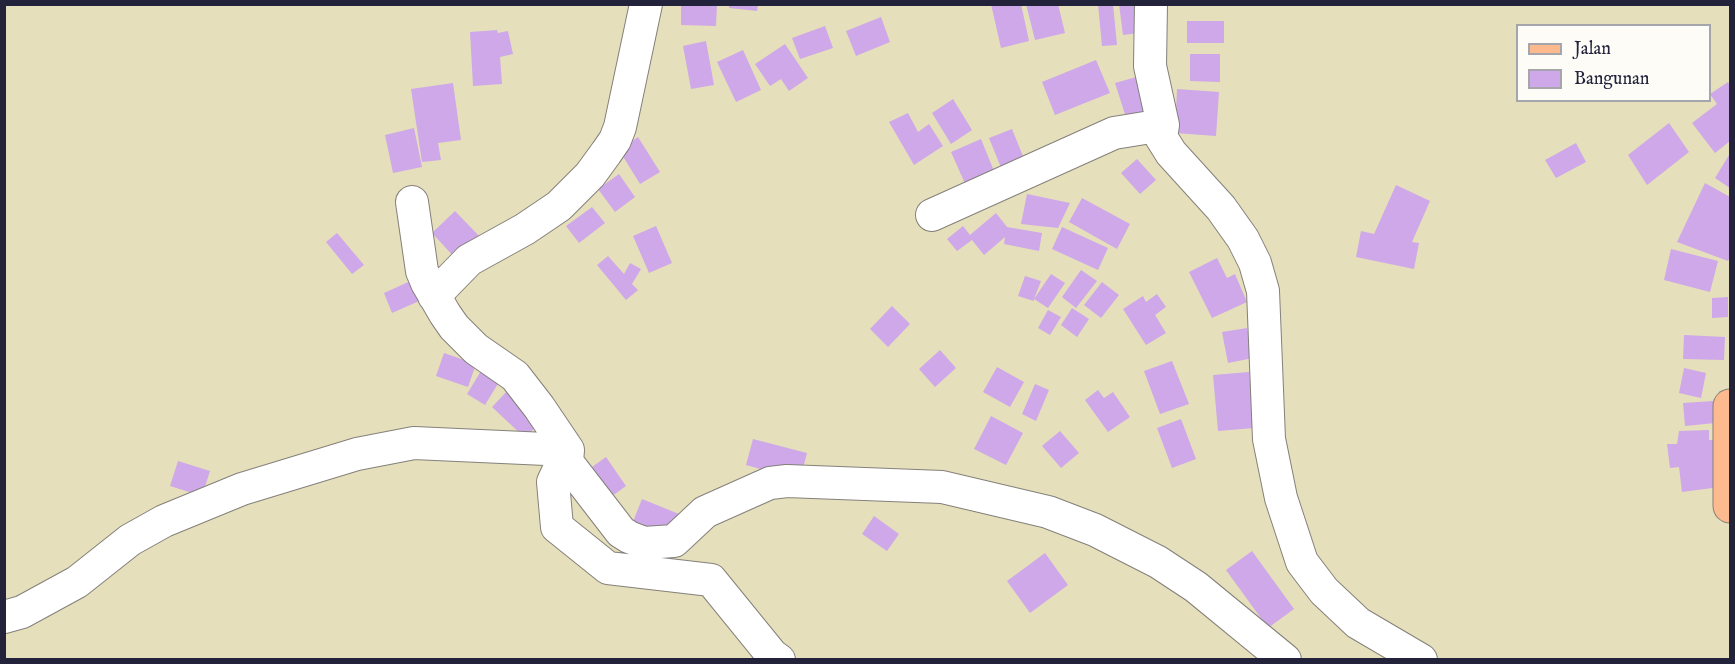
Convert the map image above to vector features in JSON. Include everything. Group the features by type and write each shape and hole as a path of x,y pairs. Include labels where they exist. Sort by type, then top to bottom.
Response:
{"main road":[{"path":"1731,406 1731,506"}],"street":[{"path":"434,296 469,260 534,224 559,206 590,175 606,153 620,127 646,4"},
{"path":"1151,4 1150,66 1163,126 1161,137 1171,153 1221,208 1243,239 1255,262 1263,291 1269,439 1274,469 1290,530 1302,562 1324,591 1358,623 1421,660"},
{"path":"932,215 1114,133 1163,126"},
{"path":"412,202 422,271 434,296 454,327 476,349 515,375 568,450 567,462 621,532 644,543 674,541 705,512 770,483 787,481 942,487 1048,512 1095,530 1158,562 1196,587 1285,660"},
{"path":"4,617 22,612 77,582 130,540 164,521 242,489 357,454 414,443 568,450"},
{"path":"568,450 554,482 557,527 608,568 711,580 772,655 779,660"}],"building":[{"path":"681,4 717,4 716,26 681,25"},
{"path":"729,4 758,4 757,11 729,8"},
{"path":"991,4 1021,4 1029,41 1001,48"},
{"path":"1026,4 1058,4 1065,33 1035,40"},
{"path":"1098,4 1113,4 1117,45 1102,46"},
{"path":"1119,4 1143,4 1147,32 1123,35"},
{"path":"881,17 890,42 856,56 846,31"},
{"path":"1187,21 1224,21 1224,43 1187,43"},
{"path":"825,26 833,48 800,59 792,38"},
{"path":"497,30 498,33 508,31 513,54 500,57 502,84 473,86 470,32"},
{"path":"706,41 714,85 691,89 683,46"},
{"path":"785,44 808,78 789,91 781,79 770,86 755,64"},
{"path":"743,50 761,90 736,102 717,62"},
{"path":"1190,54 1220,54 1220,82 1190,81"},
{"path":"1096,60 1110,93 1055,115 1042,82"},
{"path":"1140,76 1154,119 1129,127 1115,83"},
{"path":"1728,82 1730,86 1730,141 1715,153 1692,123 1717,104 1711,93"},
{"path":"453,83 461,140 438,143 441,160 422,162 411,89"},
{"path":"1177,89 1219,92 1216,136 1175,133"},
{"path":"953,99 972,130 951,144 932,113"},
{"path":"908,113 918,132 929,124 943,146 914,165 889,122"},
{"path":"1669,123 1689,152 1647,185 1628,155"},
{"path":"414,128 422,167 393,173 385,135"},
{"path":"1012,129 1027,166 1004,175 989,138"},
{"path":"638,137 660,172 640,184 619,150"},
{"path":"981,139 996,176 967,188 951,152"},
{"path":"1576,143 1586,162 1556,178 1545,160"},
{"path":"1730,156 1730,188 1715,178"},
{"path":"1137,159 1156,180 1140,194 1121,173"},
{"path":"619,174 635,197 615,212 598,189"},
{"path":"1705,183 1730,197 1730,256 1728,261 1677,242"},
{"path":"1396,185 1430,201 1412,242 1419,243 1414,269 1356,257 1361,231 1374,234"},
{"path":"1027,194 1070,203 1058,228 1021,224"},
{"path":"1082,198 1130,224 1117,249 1069,222"},
{"path":"592,207 605,223 579,243 566,226"},
{"path":"455,211 480,237 457,260 432,233"},
{"path":"996,213 1007,227 1042,233 1039,251 1004,244 1005,237 984,255 972,240 957,251 947,239 963,226 970,235"},
{"path":"656,226 672,263 649,273 633,236"},
{"path":"1062,227 1108,248 1098,270 1052,249"},
{"path":"337,233 364,265 352,274 326,242"},
{"path":"1671,249 1718,261 1710,292 1664,280"},
{"path":"608,256 624,274 630,263 641,269 632,284 638,290 626,300 597,265"},
{"path":"1217,258 1227,278 1235,274 1247,302 1212,318 1189,272"},
{"path":"1081,270 1097,281 1076,308 1062,297"},
{"path":"1051,274 1065,283 1048,308 1034,299"},
{"path":"1025,276 1041,281 1034,301 1018,296"},
{"path":"417,278 426,298 392,313 384,293"},
{"path":"1102,282 1119,295 1101,318 1084,305"},
{"path":"1157,294 1166,307 1155,315 1166,333 1146,345 1123,309 1143,296 1146,302"},
{"path":"1728,297 1728,317 1712,318 1712,298"},
{"path":"892,306 910,324 888,347 870,329"},
{"path":"1072,308 1089,319 1077,337 1061,325"},
{"path":"1048,310 1061,317 1050,335 1038,328"},
{"path":"1247,328 1253,358 1228,363 1222,332"},
{"path":"1684,335 1725,337 1724,360 1683,359"},
{"path":"940,350 956,368 935,387 919,369"},
{"path":"444,353 476,364 468,387 436,376"},
{"path":"1172,361 1189,404 1160,414 1144,371"},
{"path":"997,367 1024,382 1010,407 983,392"},
{"path":"1684,368 1706,373 1701,398 1679,393"},
{"path":"481,371 499,382 485,405 467,394"},
{"path":"1249,372 1254,428 1218,431 1213,375"},
{"path":"1035,384 1049,390 1036,421 1022,414"},
{"path":"509,389 542,420 525,438 492,407"},
{"path":"1098,390 1104,398 1113,392 1130,417 1108,432 1085,400"},
{"path":"1713,401 1715,423 1685,426 1683,403"},
{"path":"991,416 1023,433 1006,465 974,449"},
{"path":"1181,419 1196,459 1172,468 1157,428"},
{"path":"1709,430 1709,440 1715,440 1720,487 1682,492 1679,467 1670,468 1667,444 1677,444 1679,431"},
{"path":"1060,431 1079,453 1061,468 1042,446"},
{"path":"753,439 807,453 800,480 746,465"},
{"path":"606,457 626,486 605,501 585,472"},
{"path":"178,461 210,471 202,496 170,486"},
{"path":"642,499 679,514 669,538 632,524"},
{"path":"874,516 899,534 887,551 862,534"},
{"path":"1252,551 1294,609 1268,628 1226,570"},
{"path":"1045,553 1068,585 1030,613 1007,581"}]}
